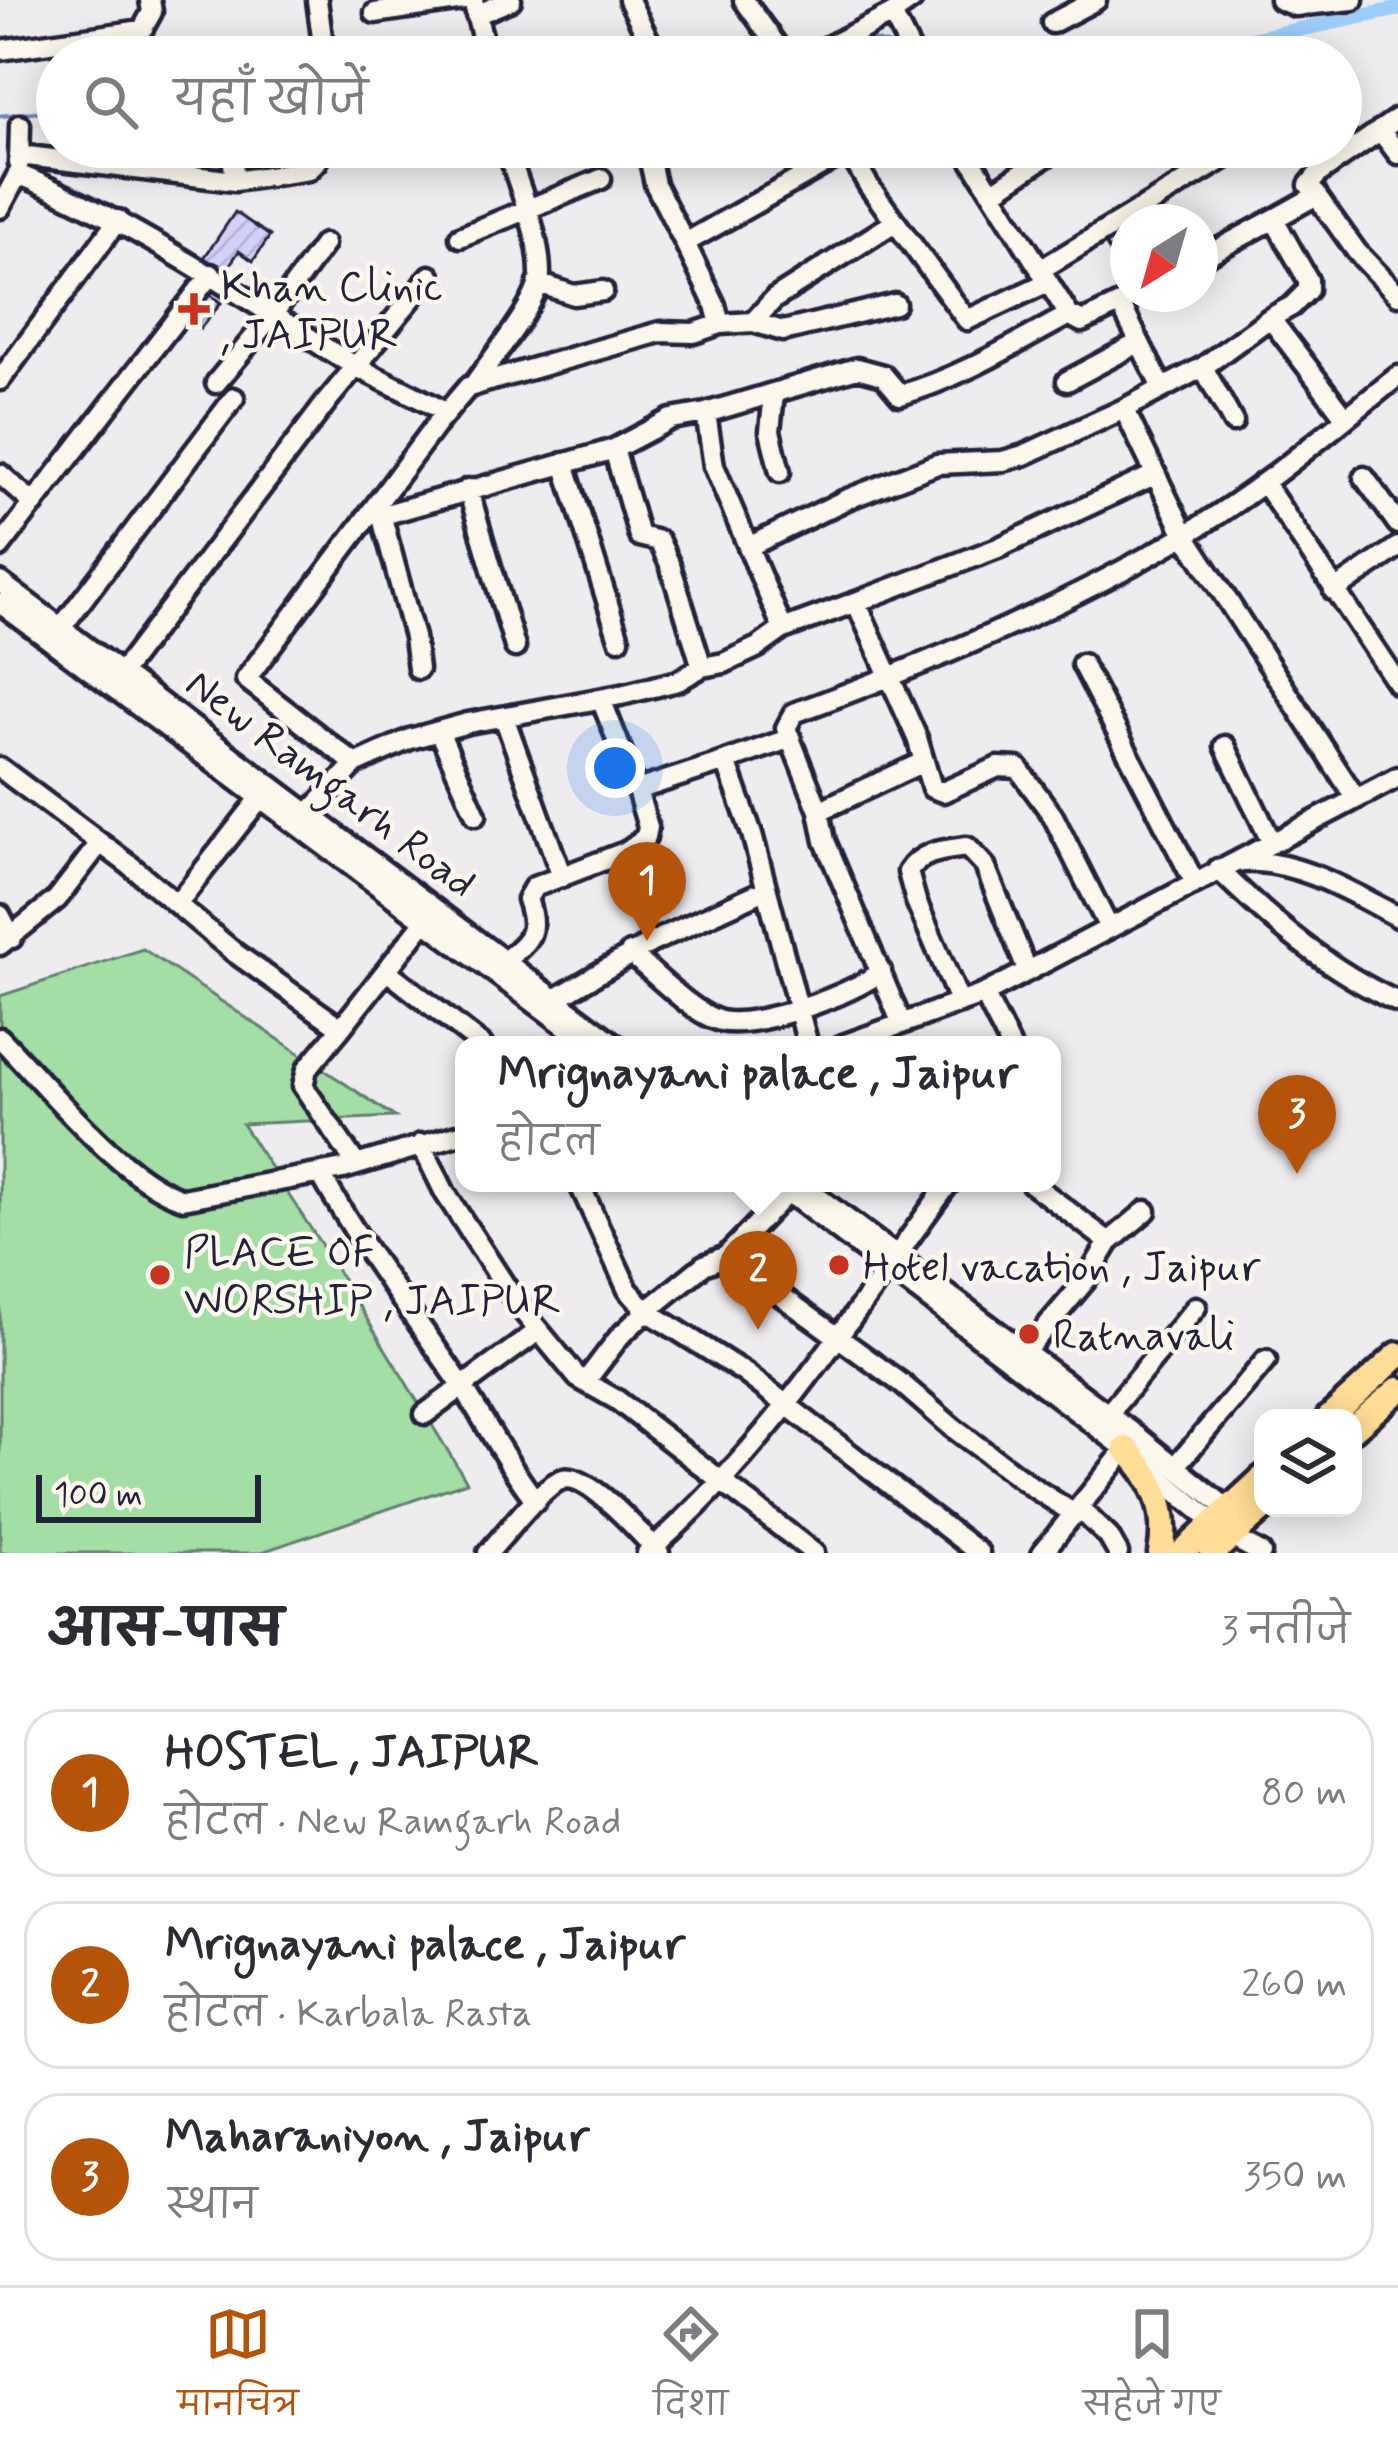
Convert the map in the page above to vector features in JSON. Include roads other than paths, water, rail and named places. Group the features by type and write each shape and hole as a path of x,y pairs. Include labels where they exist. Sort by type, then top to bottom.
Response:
{"main road":[{"path":"1338,1409 1398,1355"},
{"path":"1362,1422 1398,1390"},
{"path":"1126,1449 1156,1488 1163,1520 1161,1553"},
{"path":"1182,1553 1232,1526 1254,1492"}],"street":[{"path":"99,36 142,30 148,23 150,0"},
{"path":"317,0 322,36"},
{"path":"375,14 511,0"},
{"path":"628,0 643,36"},
{"path":"744,0 770,36"},
{"path":"849,36 912,0"},
{"path":"1052,23 1096,0"},
{"path":"1280,0 1295,6 1353,0"},
{"path":"471,5 481,36"},
{"path":"892,14 903,36"},
{"path":"0,50 36,45"},
{"path":"1362,142 1398,118"},
{"path":"0,208 19,165 20,125"},
{"path":"1379,130 1398,154"},
{"path":"19,165 36,166"},
{"path":"19,165 211,274 345,361 446,413"},
{"path":"79,168 235,181 311,168"},
{"path":"180,168 180,173"},
{"path":"233,168 235,181"},
{"path":"355,764 246,679 375,514 446,413 473,386 513,331 541,278 513,168"},
{"path":"652,168 720,324"},
{"path":"685,243 814,168"},
{"path":"859,168 967,320 1211,168"},
{"path":"977,168 1069,315 1082,322 1110,309"},
{"path":"993,192 1029,168"},
{"path":"1325,168 1309,185 1357,252 1398,295"},
{"path":"460,237 602,179"},
{"path":"1218,250 1317,195"},
{"path":"748,547 844,500 937,464 1003,461 1024,455 1203,367 1308,290 1308,280 1274,219"},
{"path":"0,380 118,220"},
{"path":"753,322 773,299 895,222"},
{"path":"216,383 324,244"},
{"path":"0,548 211,274"},
{"path":"121,673 430,276"},
{"path":"538,283 574,295 603,291"},
{"path":"473,386 659,332 694,333 720,324 753,322 783,331 895,304"},
{"path":"1124,312 1162,388"},
{"path":"375,514 614,449 670,419 706,413 857,368 883,375 900,394 986,363 1069,315"},
{"path":"1270,318 1346,418"},
{"path":"1067,381 1138,344"},
{"path":"1203,367 1233,422"},
{"path":"902,1024 825,841 819,812 786,728 794,713 887,679 1060,602 1186,535 1264,483 1398,376"},
{"path":"774,394 770,430 780,472"},
{"path":"61,628 235,398"},
{"path":"1124,409 1186,535 1355,797"},
{"path":"706,413 714,466 783,629"},
{"path":"614,449 639,536 659,542 702,667"},
{"path":"564,463 619,639"},
{"path":"0,474 34,503"},
{"path":"309,813 355,764 410,739 678,681 702,667 741,656 783,629 998,548 1156,474"},
{"path":"1364,478 1398,524"},
{"path":"1264,483 1398,684"},
{"path":"468,489 515,647"},
{"path":"375,514 414,637 418,669"},
{"path":"1334,591 1398,547"},
{"name":"New Ramgarh Road","path":"0,582 121,673 425,921 579,1036"},
{"path":"856,602 887,679 902,702 932,788 943,792 998,766 1018,768 1052,816 1108,926"},
{"name":"New Ramgarh Road","path":"0,603 266,791 309,813 604,1036"},
{"path":"1082,664 1195,881"},
{"path":"505,961 532,933 530,892 625,852 646,837 648,827 637,790 601,699"},
{"path":"504,717 562,877"},
{"path":"439,731 476,815"},
{"path":"637,790 791,738"},
{"path":"1225,746 1271,841"},
{"path":"726,761 741,796 805,1036"},
{"path":"819,812 923,762"},
{"path":"0,768 235,953 341,1028"},
{"path":"868,1036 984,994 1398,778"},
{"path":"177,904 266,791"},
{"path":"0,915 6,942 57,899 100,843"},
{"path":"638,843 654,885"},
{"path":"960,1003 909,880 914,862 938,850 967,848 985,866 1027,970"},
{"path":"1223,866 1266,860 1346,889 1398,916"},
{"path":"1223,866 1256,907 1329,963 1398,1002"},
{"path":"556,999 630,953 765,890"},
{"path":"356,1164 303,1086 307,1069 425,921"},
{"path":"630,953 717,1021 736,1022 796,1009 881,971"},
{"path":"387,971 470,1036"},
{"path":"984,994 1005,1036"},
{"path":"0,1038 129,1170 162,1192 183,1199 320,1173 455,1135"},
{"path":"421,1144 446,1193 538,1331 585,1382 617,1400 814,1553"},
{"path":"320,1173 376,1268 536,1501"},
{"path":"583,1192 628,1290 647,1311 694,1337 979,1553"},
{"path":"585,1382 620,1336 704,1265 726,1256 782,1192"},
{"path":"795,1192 1176,1466 1262,1553"},
{"path":"486,1553 536,1501 569,1478 620,1512 653,1551 720,1484 785,1406 943,1192"},
{"path":"1043,1192 1109,1242"},
{"path":"1024,1353 1086,1280 1109,1242 1146,1210"},
{"path":"726,1256 901,1383 1031,1486 1078,1512 1109,1537 1118,1553"},
{"path":"892,1262 1126,1449 1232,1526"},
{"path":"1108,1414 1196,1307"},
{"path":"425,1414 538,1331"},
{"path":"1176,1466 1266,1360"},
{"path":"1042,1553 1126,1449"}],"waterway":[{"path":"1268,36 1398,9"},
{"path":"0,116 36,112"}],"place":[{"name":"Khan Clinic , JAIPUR","path":"194,309"},
{"name":"HOSTEL , JAIPUR","path":"647,941"},
{"name":"Maharaniyon , Jaipur","path":"1297,1174"},
{"name":"Hotel vacation , Jaipur","path":"839,1265"},
{"name":"PLACE OF WORSHIP , JAIPUR","path":"160,1275"},
{"name":"Mrignayani palace , Jaipur","path":"758,1330"},
{"name":"Ratnavali","path":"1029,1334"}]}
